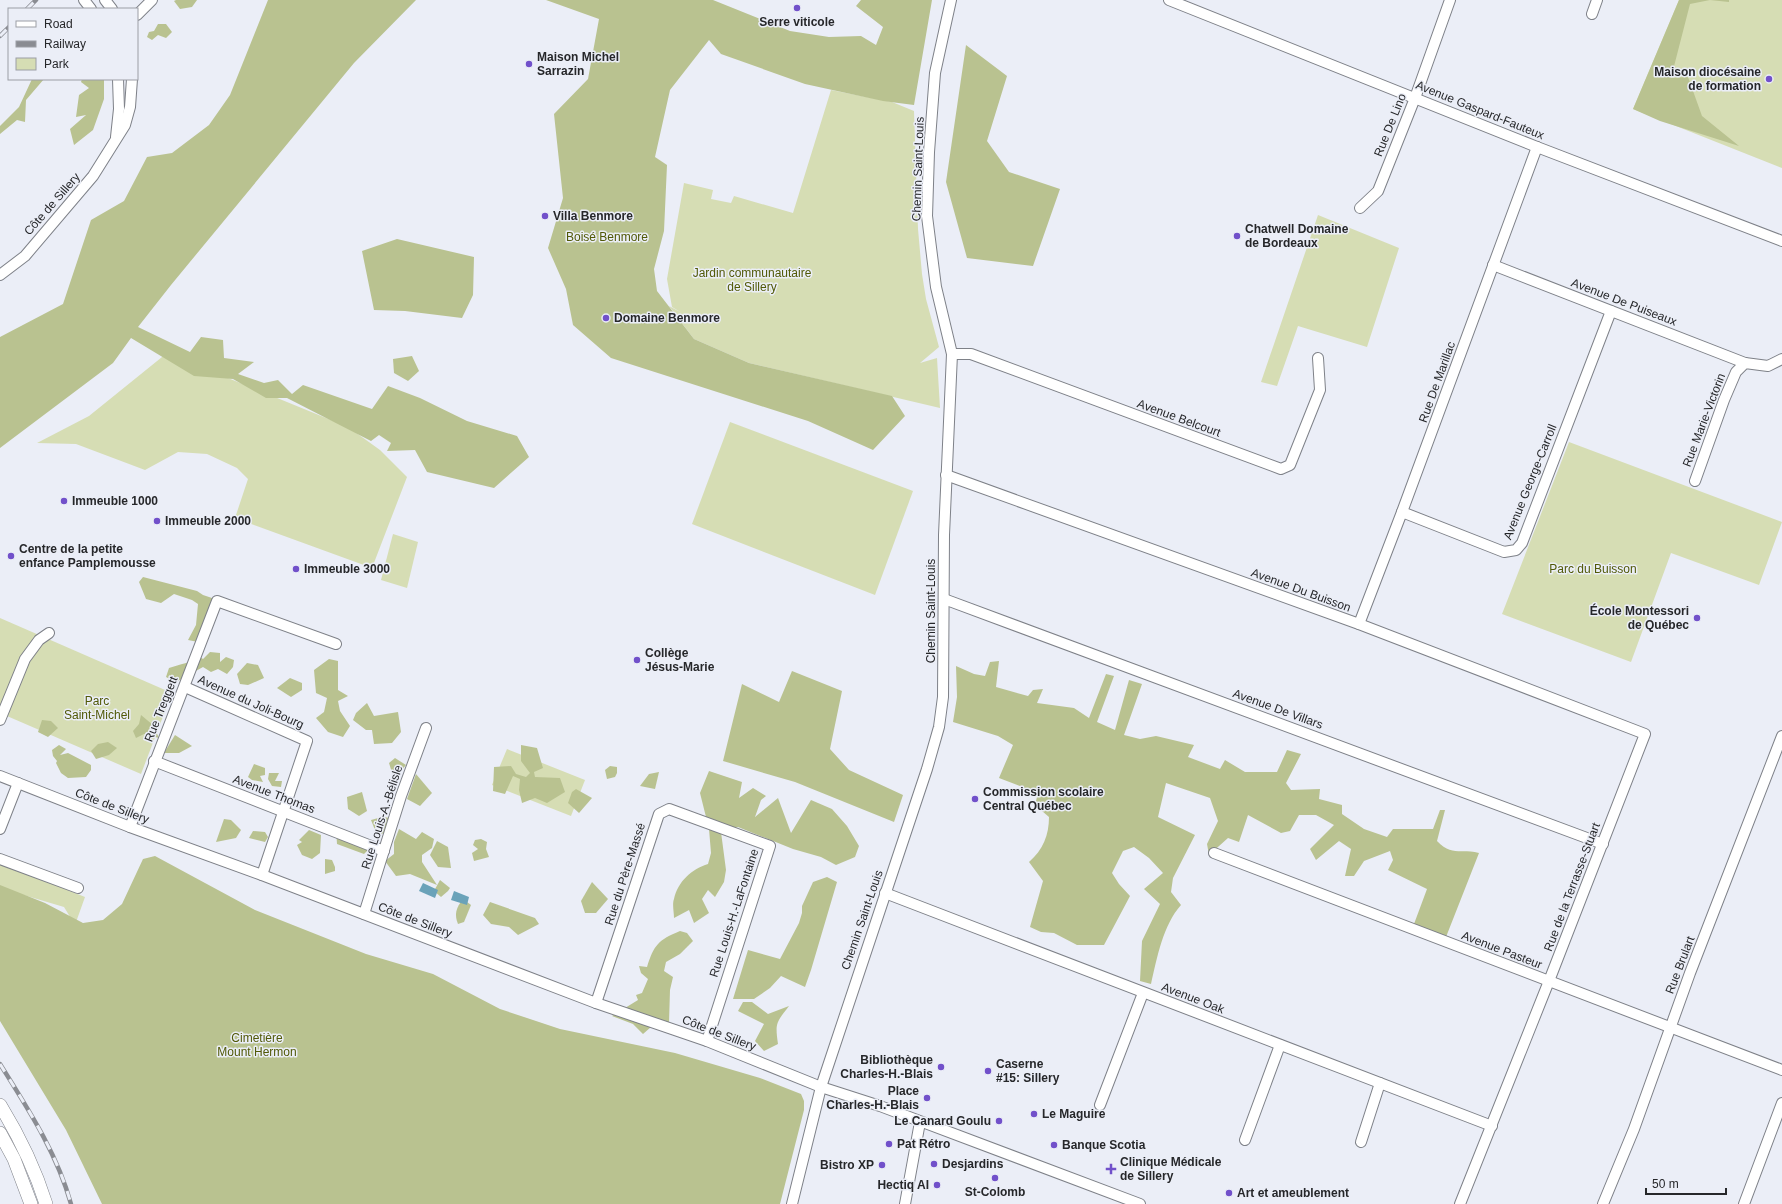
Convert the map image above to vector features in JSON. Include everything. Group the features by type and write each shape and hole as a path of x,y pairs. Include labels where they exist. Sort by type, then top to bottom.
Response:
{"main road":[{"path":"0,1105 26,1152 35,1172 46,1204"},
{"path":"0,1133 14,1159 31,1204"}],"street":[{"path":"84,0 90,8"},
{"path":"105,0 111,8"},
{"path":"138,14 152,0"},
{"name":"Chemin Saint-Louis","path":"792,1204 821,1087 927,769 939,727 943,697 946,475 952,354 936,287 927,216 929,152 935,73 951,0"},
{"name":"Avenue Gaspard-Fauteux","path":"1169,0 1536,147 1782,241"},
{"name":"Rue De Lino","path":"1360,208 1378,191 1415,98 1450,0"},
{"path":"1592,14 1597,0"},
{"name":"Côte de Sillery","path":"115,142 119,109 118,80"},
{"name":"Côte de Sillery","path":"0,275 30,250 93,176 125,125 130,107 132,80"},
{"name":"Rue De Marillac","path":"1359,624 1494,265 1536,147"},
{"name":"Avenue De Puiseaux","path":"1494,265 1745,363"},
{"name":"Avenue George-Carroll","path":"1402,512 1504,552 1516,550 1522,543 1611,311"},
{"name":"Avenue Belcourt","path":"952,354 971,354 1281,469 1290,465 1320,390 1318,358"},
{"path":"1745,363 1768,366 1782,359"},
{"name":"Rue Marie-Victorin","path":"1695,481 1724,400 1736,372 1745,363"},
{"name":"Avenue Du Buisson","path":"946,475 1359,624 1645,734"},
{"name":"Avenue De Villars","path":"944,599 1602,844"},
{"name":"Rue Treggett","path":"130,827 154,761 185,687 216,601 336,644"},
{"path":"0,720 25,658 39,640 50,633"},
{"name":"Avenue du Joli-Bourg","path":"185,687 307,741 283,812"},
{"name":"Rue Louis-A.-Bélisle","path":"364,914 401,796 426,728"},
{"name":"Rue de la Terrasse-Stuart","path":"1460,1204 1492,1126 1645,734"},
{"name":"Rue Brulart","path":"1603,1204 1634,1129 1671,1026 1782,736"},
{"name":"Avenue Thomas","path":"154,761 384,851"},
{"name":"Côte de Sillery","path":"0,776 130,827 262,875 596,1003 707,1041 821,1087 863,1100 1140,1204"},
{"path":"0,829 18,783"},
{"name":"Rue du Père-Massé","path":"596,1003 659,814 669,809 718,827"},
{"path":"262,875 283,812"},
{"name":"Rue Louis-H.-LaFontaine","path":"707,1041 770,846 718,827"},
{"name":"Avenue Pasteur","path":"1214,853 1671,1026 1782,1070"},
{"path":"0,858 78,888"},
{"name":"Avenue Oak","path":"885,893 1492,1126"},
{"path":"1100,1105 1143,993"},
{"path":"1245,1140 1280,1045"},
{"path":"1361,1142 1380,1083"},
{"path":"1744,1204 1782,1104"},
{"path":"905,1204 920,1122"}],"green space":[{"path":"197,0 192,7 180,9 174,1"},
{"path":"268,0 416,0 354,63 138,327 190,352 201,337 223,340 224,358 254,362 238,374 264,383 278,380 292,394 303,385 372,409 388,386 420,398 467,421 517,436 529,457 494,488 427,472 415,450 387,451 391,443 379,435 371,441 287,398 266,398 233,379 194,376 131,338 113,363 0,448 0,337 63,304 91,220 124,201 147,157 172,153 209,125 230,95"},
{"name":"Boisé Benmore","path":"546,0 713,0 790,31 829,37 861,36 876,45 883,27 856,6 861,0 932,0 914,105 883,101 805,84 721,54 709,40 670,90 655,157 667,165 664,231 654,269 657,291 694,339 749,363 892,396 905,416 873,450 808,421 611,358 573,325 566,289 548,248 563,198 554,114 588,79 599,19"},
{"path":"1679,0 1782,0 1782,168 1633,109"},
{"path":"1679,0 1710,0 1690,4 1671,78 1688,77 1702,116 1739,146 1660,121 1633,109"},
{"path":"1710,0 1729,0 1729,2"},
{"path":"158,24 166,24 172,32 166,38 158,35 152,40 147,37 149,32 154,31"},
{"path":"966,45 1007,76 987,141 1009,172 1060,189 1033,266 967,258 946,182"},
{"path":"32,80 43,80 26,100 25,122 17,120 0,134 0,126 19,107"},
{"path":"82,80 104,80 104,99 93,130 74,145 70,129 86,115 76,117 79,95 89,88 81,82"},
{"name":"Jardin communautaire de Sillery","path":"831,90 892,102 914,111 918,229 922,274 926,299 939,347 920,363 937,358 940,408 749,363 694,339 669,306 682,313 672,307 667,279 684,183 713,190 711,199 731,203 734,196 793,213"},
{"path":"1318,215 1399,248 1367,347 1298,326 1277,386 1261,382"},
{"path":"397,239 474,257 473,295 462,318 405,311 374,310 362,251"},
{"path":"167,353 348,427 380,450 407,477 372,568 235,518 248,479 237,468 207,454 178,452 145,470 76,444 37,443 89,416"},
{"path":"412,356 419,371 408,381 394,373 393,359"},
{"path":"730,422 913,491 875,595 692,524"},
{"name":"Parc du Buisson","path":"1569,442 1782,522 1759,585 1671,553 1631,662 1502,614"},
{"path":"393,534 418,542 407,588 381,580"},
{"path":"143,577 197,591 203,595 215,599 198,642 188,640 196,625 198,604 192,600 174,594 161,603 146,599 139,582"},
{"name":"Parc Saint-Michel","path":"0,618 172,693 141,774 0,713"},
{"path":"210,652 220,653 220,662 226,657 234,660 233,667 227,674 218,669 211,672 203,667 176,682 166,677 169,668 200,657 203,659"},
{"path":"329,659 338,661 338,690 348,696 338,701 340,711 350,726 343,737 328,732 316,718 324,712 327,698 316,693 314,670"},
{"path":"999,661 996,687 1028,696 1033,690 1043,689 1037,703 1074,708 1089,718 1106,674 1114,676 1097,722 1115,730 1129,680 1142,684 1124,735 1140,739 1156,736 1194,745 1188,757 1220,769 1225,760 1245,772 1277,772 1287,750 1301,754 1286,783 1291,790 1320,789 1319,799 1342,805 1342,814 1364,829 1387,837 1393,829 1433,829 1440,810 1445,810 1437,841 1442,846 1452,851 1479,853 1446,937 1414,924 1427,889 1388,870 1393,860 1390,851 1364,861 1354,876 1345,876 1351,849 1339,841 1316,860 1310,849 1334,825 1316,815 1299,815 1290,831 1281,833 1248,815 1239,842 1228,838 1209,855 1207,844 1218,821 1210,798 1166,783 1158,817 1195,835 1173,878 1171,892 1181,905 1165,932 1158,953 1151,984 1140,981 1142,941 1160,904 1144,889 1163,873 1149,858 1134,847 1123,851 1112,873 1119,884 1130,896 1104,945 1077,945 1054,933 1041,932 1030,927 1043,881 1029,862 1044,842 1048,830 1049,817 1035,805 1038,793 999,778 1013,745 998,736 953,722 957,697 956,666 974,674 985,676 990,662"},
{"path":"247,663 258,665 264,678 248,685 240,684 237,674"},
{"path":"792,671 842,691 830,749 849,770 903,795 894,822 795,782 723,761 742,684 779,702"},
{"path":"290,678 302,683 302,690 291,697 277,688"},
{"path":"367,703 374,716 398,712 401,732 392,743 374,744 372,730 366,730 353,720 356,713"},
{"path":"141,715 153,725 159,738 144,734 136,738 133,731 139,724"},
{"path":"42,720 51,721 58,728 48,737 38,732"},
{"path":"175,735 192,746 179,753 164,753"},
{"path":"108,742 117,748 109,755 96,759 91,751 98,744"},
{"path":"59,745 66,749 60,755 68,753 91,765 91,770 86,777 68,778 61,773 56,763 57,761 53,756 52,750"},
{"path":"521,745 537,748 543,768 534,772 535,777 560,778 565,792 547,803 535,798 522,803 519,790 520,779 513,776 505,794 493,791 494,767 511,766 516,774 526,777 530,773 521,761"},
{"path":"507,749 585,780 571,816 492,785"},
{"path":"395,758 406,765 394,779 389,763"},
{"path":"254,764 265,768 265,775 260,776 263,782 252,780 248,777"},
{"path":"610,766 617,767 617,773 615,777 607,779 605,770"},
{"path":"709,771 742,782 739,798 753,788 766,796 761,800 755,817 778,798 791,833 811,800 832,809 847,826 859,846 855,857 836,865 821,857 793,849 738,827 721,832 726,870 724,882 715,897 708,890 702,899 709,913 694,923 689,910 674,918 673,901 682,881 696,869 708,864 711,853 709,829 700,793"},
{"path":"659,772 655,789 640,786 649,774"},
{"path":"269,773 279,773 275,781 282,781 281,787 272,786 268,779"},
{"path":"416,774 432,793 420,806 407,799"},
{"path":"576,789 592,798 579,813 568,803 572,792"},
{"path":"362,792 367,811 359,816 348,809 347,797"},
{"path":"382,817 391,818 388,832 377,835 371,820"},
{"path":"224,819 231,820 241,830 236,838 216,842"},
{"path":"336,828 376,842 364,854 337,844"},
{"path":"399,829 416,839 422,832 434,839 432,848 422,855 422,862 437,885 410,874 396,876 385,861 394,854 394,842"},
{"path":"309,830 321,835 320,853 312,859 302,855 297,845 302,842 299,840"},
{"path":"253,831 265,832 268,837 265,842 249,838"},
{"path":"481,839 487,842 486,849 489,857 474,861 472,853 478,849 473,845 475,840"},
{"path":"437,841 448,847 451,868 438,867 430,855"},
{"name":"Cimetière Mount Hermon","path":"155,856 255,910 366,954 433,974 500,1009 560,1029 675,1053 760,1078 801,1094 804,1101 804,1110 780,1204 102,1204 66,1130 0,1021 0,885 45,903 83,923 103,920 122,904 143,859"},
{"path":"325,859 332,860 335,871 325,874"},
{"path":"0,863 85,897 75,925 64,907 0,888"},
{"path":"827,877 837,882 805,987 781,976 770,988 754,999 733,999 748,950 780,959 799,923 802,913 802,906 813,882"},
{"path":"440,880 450,888 441,897 434,891"},
{"path":"592,882 608,899 596,913 585,913 581,901"},
{"path":"463,899 471,905 464,922 458,924 456,911"},
{"path":"490,902 535,918 539,924 518,935 509,927 491,924 483,915"},
{"path":"680,931 687,933 693,941 680,954 666,962 664,971 673,977 670,990 669,1023 659,1020 643,1034 633,1024 612,1016 638,1000 636,995 642,993 648,979 641,973 639,966 647,967 652,953 658,944 667,937"},
{"path":"743,1002 752,1002 768,1014 789,1006 779,1020 777,1027 778,1044 764,1051 755,1041 764,1024 738,1011"}],"water":[{"path":"423,883 438,890 435,898 419,891"},
{"path":"454,891 469,897 467,905 451,900"}],"railway":[{"path":"28,8 36,0"},
{"path":"0,36 8,28"},
{"path":"0,1064 50,1149 71,1204"}],"place":[{"name":"Serre viticole","path":"797,8"},
{"name":"Maison Michel Sarrazin","path":"529,64"},
{"name":"Maison diocésaine de formation","path":"1769,79"},
{"name":"Villa Benmore","path":"545,216"},
{"name":"Chatwell Domaine de Bordeaux","path":"1237,236"},
{"name":"Domaine Benmore","path":"606,318"},
{"name":"Immeuble 1000","path":"64,501"},
{"name":"Immeuble 2000","path":"157,521"},
{"name":"Centre de la petite enfance Pamplemousse","path":"11,556"},
{"name":"Immeuble 3000","path":"296,569"},
{"name":"École Montessori de Québec","path":"1697,618"},
{"name":"Collège Jésus-Marie","path":"637,660"},
{"name":"Commission scolaire Central Québec","path":"975,799"},
{"name":"Bibliothèque Charles-H.-Blais","path":"941,1067"},
{"name":"Caserne #15: Sillery","path":"988,1071"},
{"name":"Place Charles-H.-Blais","path":"927,1098"},
{"name":"Le Maguire","path":"1034,1114"},
{"name":"Le Canard Goulu","path":"999,1121"},
{"name":"Pat Rétro","path":"889,1144"},
{"name":"Banque Scotia","path":"1054,1145"},
{"name":"Desjardins","path":"934,1164"},
{"name":"Bistro XP","path":"882,1165"},
{"name":"Clinique Médicale de Sillery","path":"1111,1169"},
{"name":"St-Colomb","path":"995,1178"},
{"name":"Hectiq AI","path":"937,1185"},
{"name":"Art et ameublement","path":"1229,1193"}]}
